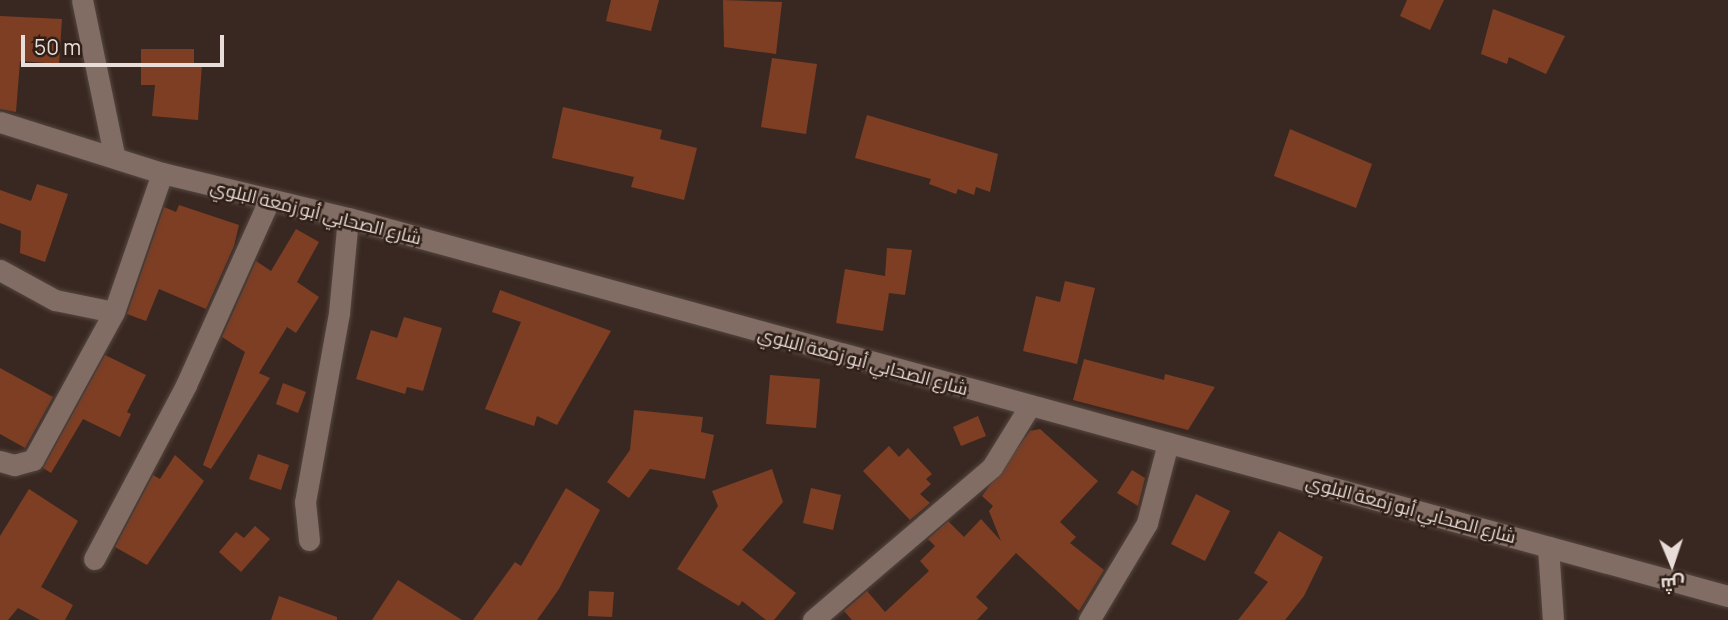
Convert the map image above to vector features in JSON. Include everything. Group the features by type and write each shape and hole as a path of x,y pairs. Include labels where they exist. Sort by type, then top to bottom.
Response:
{"street":[{"path":"82,0 114,154"},
{"name":"شارع الصحابي أبو زمعة البلوي","path":"0,122 114,154 162,173 348,218 1030,407 1728,596"},
{"path":"0,461 14,466 33,460 114,312 162,173"},
{"path":"94,559 186,385 269,200"},
{"path":"309,540 304,502 339,313 348,218"},
{"path":"0,270 55,300 114,312"},
{"path":"813,620 992,467 1030,407"},
{"path":"1089,620 1147,523 1168,443"},
{"path":"1548,547 1553,620"}],"building":[{"path":"611,0 659,0 651,31 606,21"},
{"path":"723,0 782,2 776,54 724,47"},
{"path":"1407,0 1444,0 1430,30 1400,16"},
{"path":"1493,9 1565,36 1546,74 1509,57 1507,64 1481,54"},
{"path":"0,16 62,19 59,64 20,61 16,112 0,109"},
{"path":"141,49 194,49 194,64 202,64 198,120 152,116 155,85 141,85"},
{"path":"772,58 817,64 806,134 761,127"},
{"path":"563,107 662,130 660,139 697,148 684,200 631,187 634,177 552,158"},
{"path":"867,115 998,154 990,192 976,187 974,195 958,189 956,194 929,184 931,179 855,158"},
{"path":"1290,129 1372,164 1356,208 1274,176"},
{"path":"37,184 68,194 45,262 20,253 21,231 0,223 0,190 31,201"},
{"path":"179,205 239,225 234,246 206,309 159,289 146,321 127,314 164,207 176,212"},
{"path":"296,229 319,242 297,282 319,297 296,333 287,327 259,373 270,378 211,469 203,465 245,352 222,337 256,261 271,271"},
{"path":"887,248 912,250 905,295 889,293 883,331 836,323 845,269 885,276"},
{"path":"1065,281 1095,288 1077,364 1023,351 1036,296 1060,302"},
{"path":"500,290 611,331 557,425 537,416 534,426 485,409 521,322 492,312"},
{"path":"404,317 442,328 423,391 407,387 405,394 356,379 371,330 397,338"},
{"path":"105,355 146,375 127,412 131,414 120,437 83,419 51,473 43,468"},
{"path":"1084,359 1164,380 1165,374 1215,387 1188,430 1073,400"},
{"path":"0,368 53,397 25,448 0,434"},
{"path":"770,375 820,379 816,428 766,424"},
{"path":"283,383 306,392 298,413 276,404"},
{"path":"634,410 703,417 701,432 714,435 705,479 650,469 629,498 607,482 630,450"},
{"path":"978,416 986,436 961,446 953,427"},
{"path":"1040,429 1098,481 1060,522 1076,537 1070,543 1104,570 1079,611 1016,553 976,597 988,608 977,620 852,620 844,611 867,591 885,612 929,571 920,561 935,546 928,539 948,521 964,537 981,519 1001,541 989,511 993,506 982,496 1030,431"},
{"path":"889,446 899,457 908,448 932,474 926,479 931,484 920,494 930,503 910,520 863,471"},
{"path":"258,454 289,465 281,490 249,479"},
{"path":"175,455 204,481 147,565 115,547 153,475 160,479"},
{"path":"772,469 783,502 742,550 796,593 774,620 766,620 742,601 739,606 677,569 718,506 712,491"},
{"path":"1132,470 1145,478 1138,506 1117,493"},
{"path":"566,488 600,510 559,589 537,620 473,620 515,562 521,566"},
{"path":"811,488 841,495 833,530 803,523"},
{"path":"29,489 78,521 41,587 73,605 65,620 40,620 18,608 8,620 0,620 0,536"},
{"path":"1196,494 1230,511 1205,561 1171,544"},
{"path":"255,526 270,539 241,572 219,552 236,532 244,538"},
{"path":"1279,531 1323,557 1304,596 1285,620 1238,620 1268,582 1254,573"},
{"path":"398,580 462,620 372,620"},
{"path":"589,591 614,592 612,617 588,616"},
{"path":"279,596 337,617 337,620 271,620"}]}
